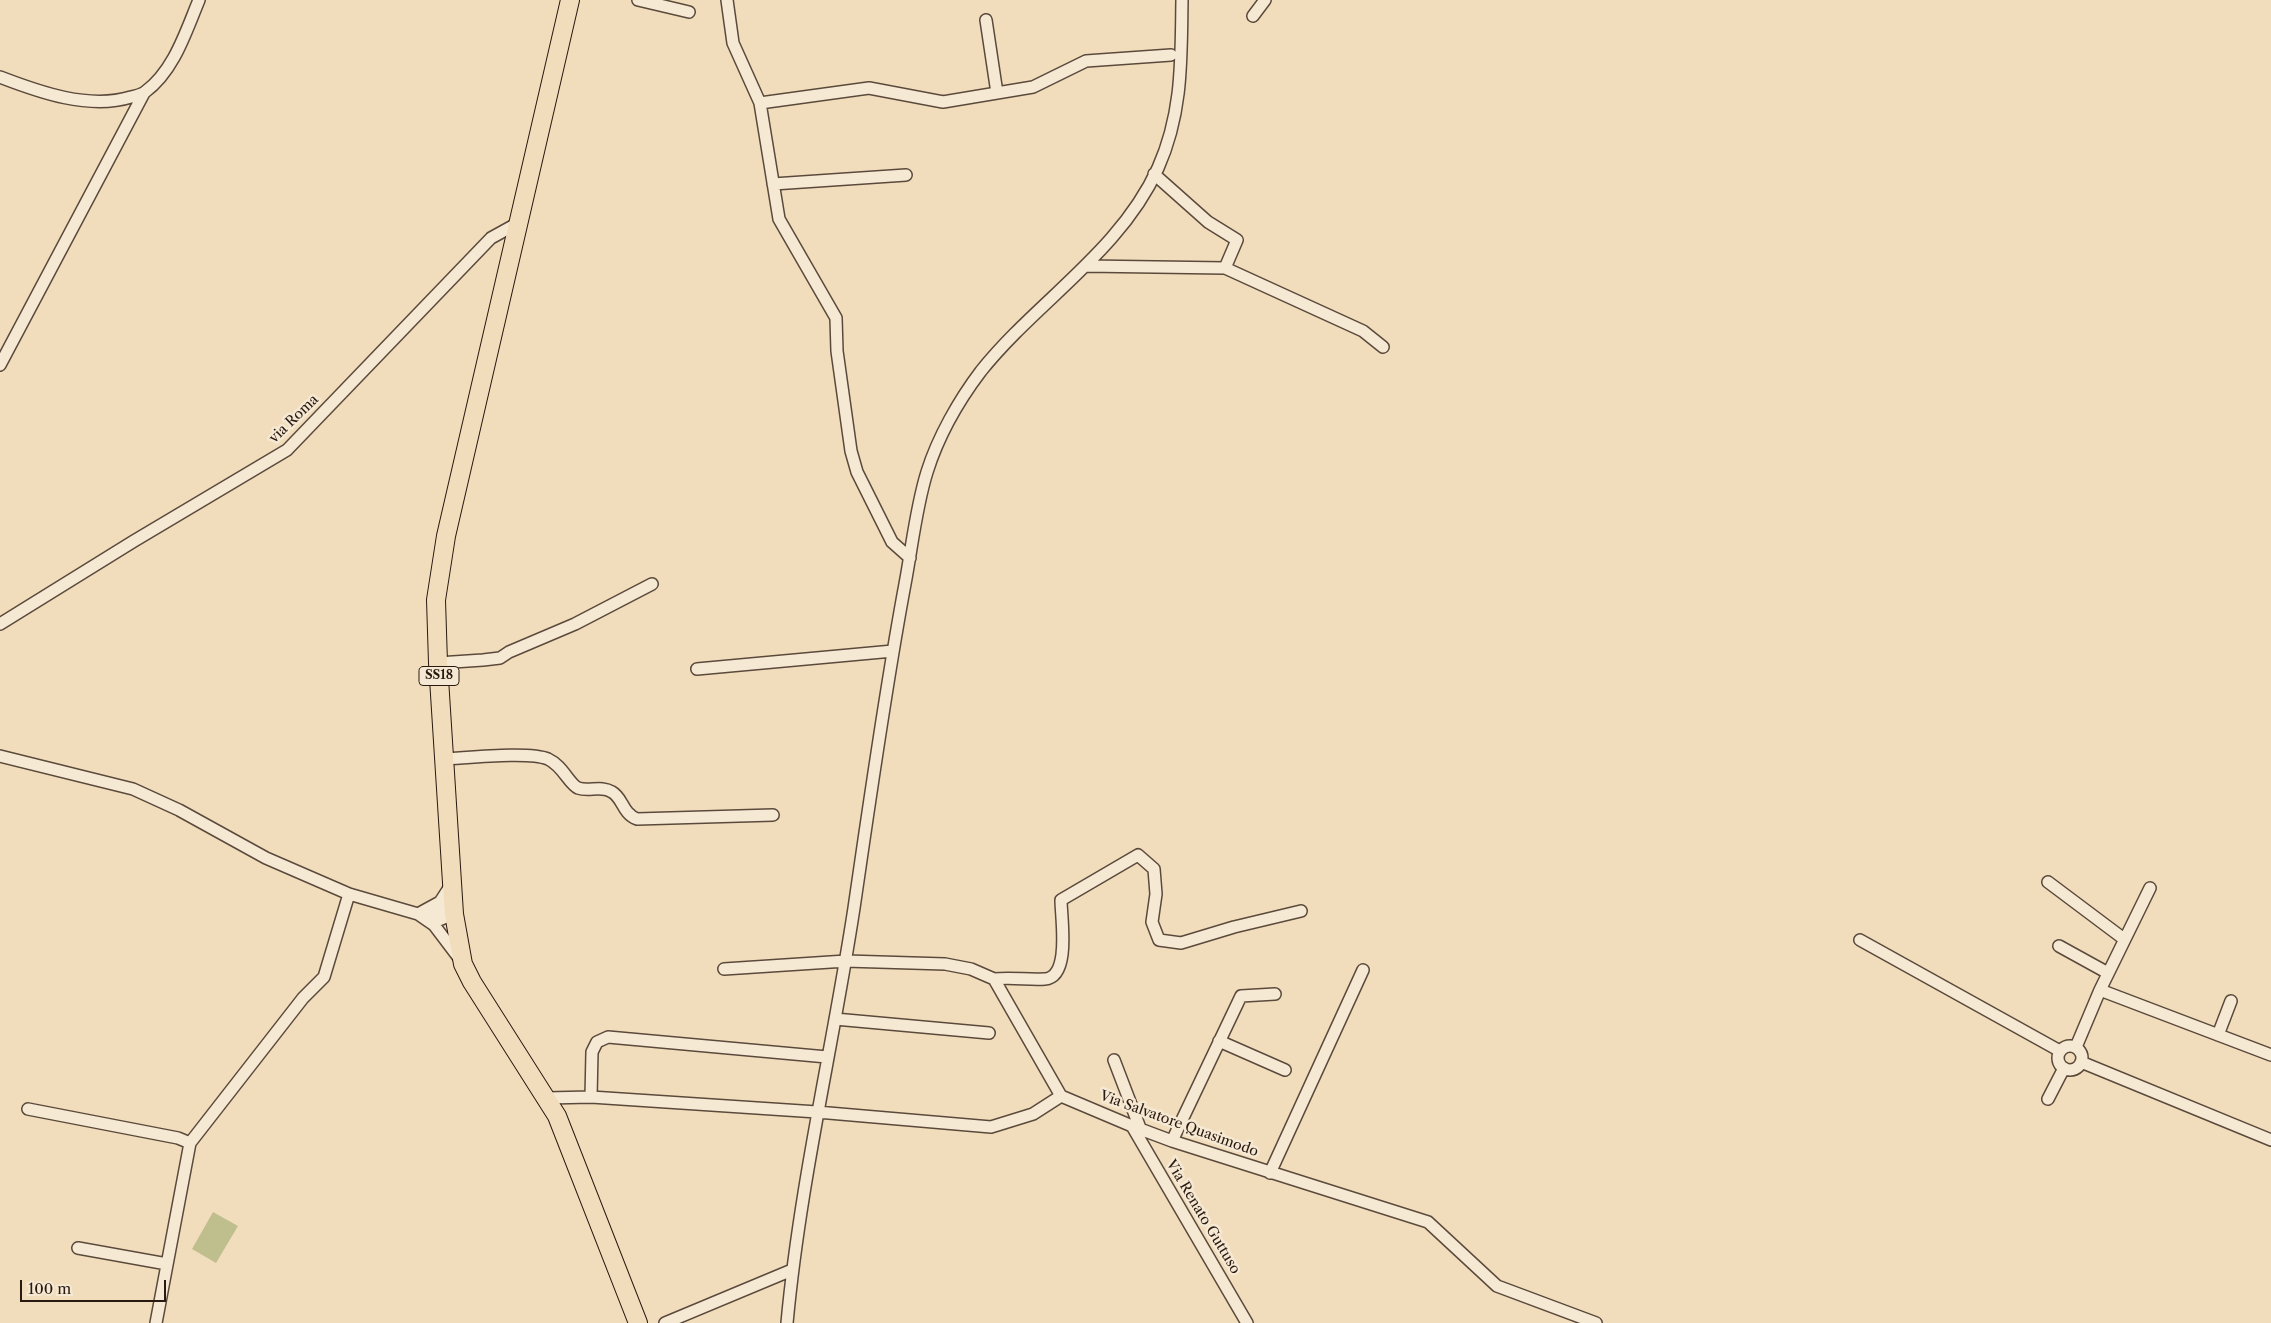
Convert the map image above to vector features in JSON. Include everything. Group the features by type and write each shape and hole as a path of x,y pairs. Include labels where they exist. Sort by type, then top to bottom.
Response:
{"main road":[{"name":"SS18","path":"570,0 446,536 436,600 438,663 454,914 463,964 472,982 558,1116 638,1323"}],"street":[{"path":"0,365 144,93 164,71 181,44 199,0"},
{"path":"638,0 689,12"},
{"path":"728,0 733,44 760,103 779,218 836,318 837,351 851,451 857,472 892,542 910,558"},
{"path":"787,1323 792,1270 816,1112 846,961 892,650 927,473 940,440 980,372 1086,266 1123,224 1140,201 1154,174 1176,115 1181,82 1182,0"},
{"path":"1253,16 1265,0"},
{"path":"986,20 997,93"},
{"path":"760,103 869,88 943,102 1033,87 1086,61 1171,55"},
{"path":"0,77 17,84 82,101 119,100 144,93"},
{"path":"1154,174 1208,222 1237,240 1225,268"},
{"path":"774,184 906,175"},
{"name":"via Roma","path":"0,624 134,541 287,450 491,238 520,222"},
{"path":"1086,266 1225,268 1363,331 1383,347"},
{"path":"438,663 500,658 509,652 575,624 652,584"},
{"path":"697,670 892,650"},
{"path":"0,756 133,788 179,810 266,858 349,894 439,920 454,914"},
{"path":"444,759 532,756 547,759 562,768 575,787 584,790 601,788 612,792 628,815 637,819 773,815"},
{"path":"724,969 846,961 946,964 971,969 994,979 1047,979 1058,971 1063,951 1061,900 1138,855 1154,869 1156,894 1152,922 1159,940 1180,943 1234,927 1301,911"},
{"path":"2048,882 2124,939"},
{"path":"423,915 440,902 452,884"},
{"path":"2076,1047 2100,990 2150,888"},
{"path":"156,1323 190,1144 304,998 324,978 349,894"},
{"path":"423,915 441,932 463,964"},
{"path":"1860,940 2060,1051"},
{"path":"2059,946 2108,973"},
{"path":"1270,1172 1363,970"},
{"path":"547,1098 591,1097 816,1112 991,1127 1033,1114 1061,1096 994,979"},
{"path":"2100,990 2271,1055"},
{"path":"1172,1141 1240,996 1275,994"},
{"path":"2218,1035 2231,1001"},
{"path":"835,1019 989,1033"},
{"path":"591,1097 592,1052 597,1042 608,1037 827,1057"},
{"path":"1219,1041 1285,1070"},
{"path":"2070,1046 2076,1047 2082,1056 2081,1062 2071,1070 2064,1068 2060,1064 2058,1057 2060,1051 2070,1046"},
{"name":"Via Renato Guttuso","path":"1114,1060 1136,1127 1247,1323"},
{"path":"2081,1062 2271,1140"},
{"path":"2048,1099 2064,1068"},
{"name":"Via Salvatore Quasimodo","path":"1061,1096 1172,1141 1428,1222 1497,1286 1596,1323"},
{"path":"28,1110 178,1138 190,1144"},
{"path":"78,1248 167,1264"},
{"path":"665,1323 792,1270"}],"green space":[{"path":"213,1212 238,1226 216,1263 192,1249"}]}
